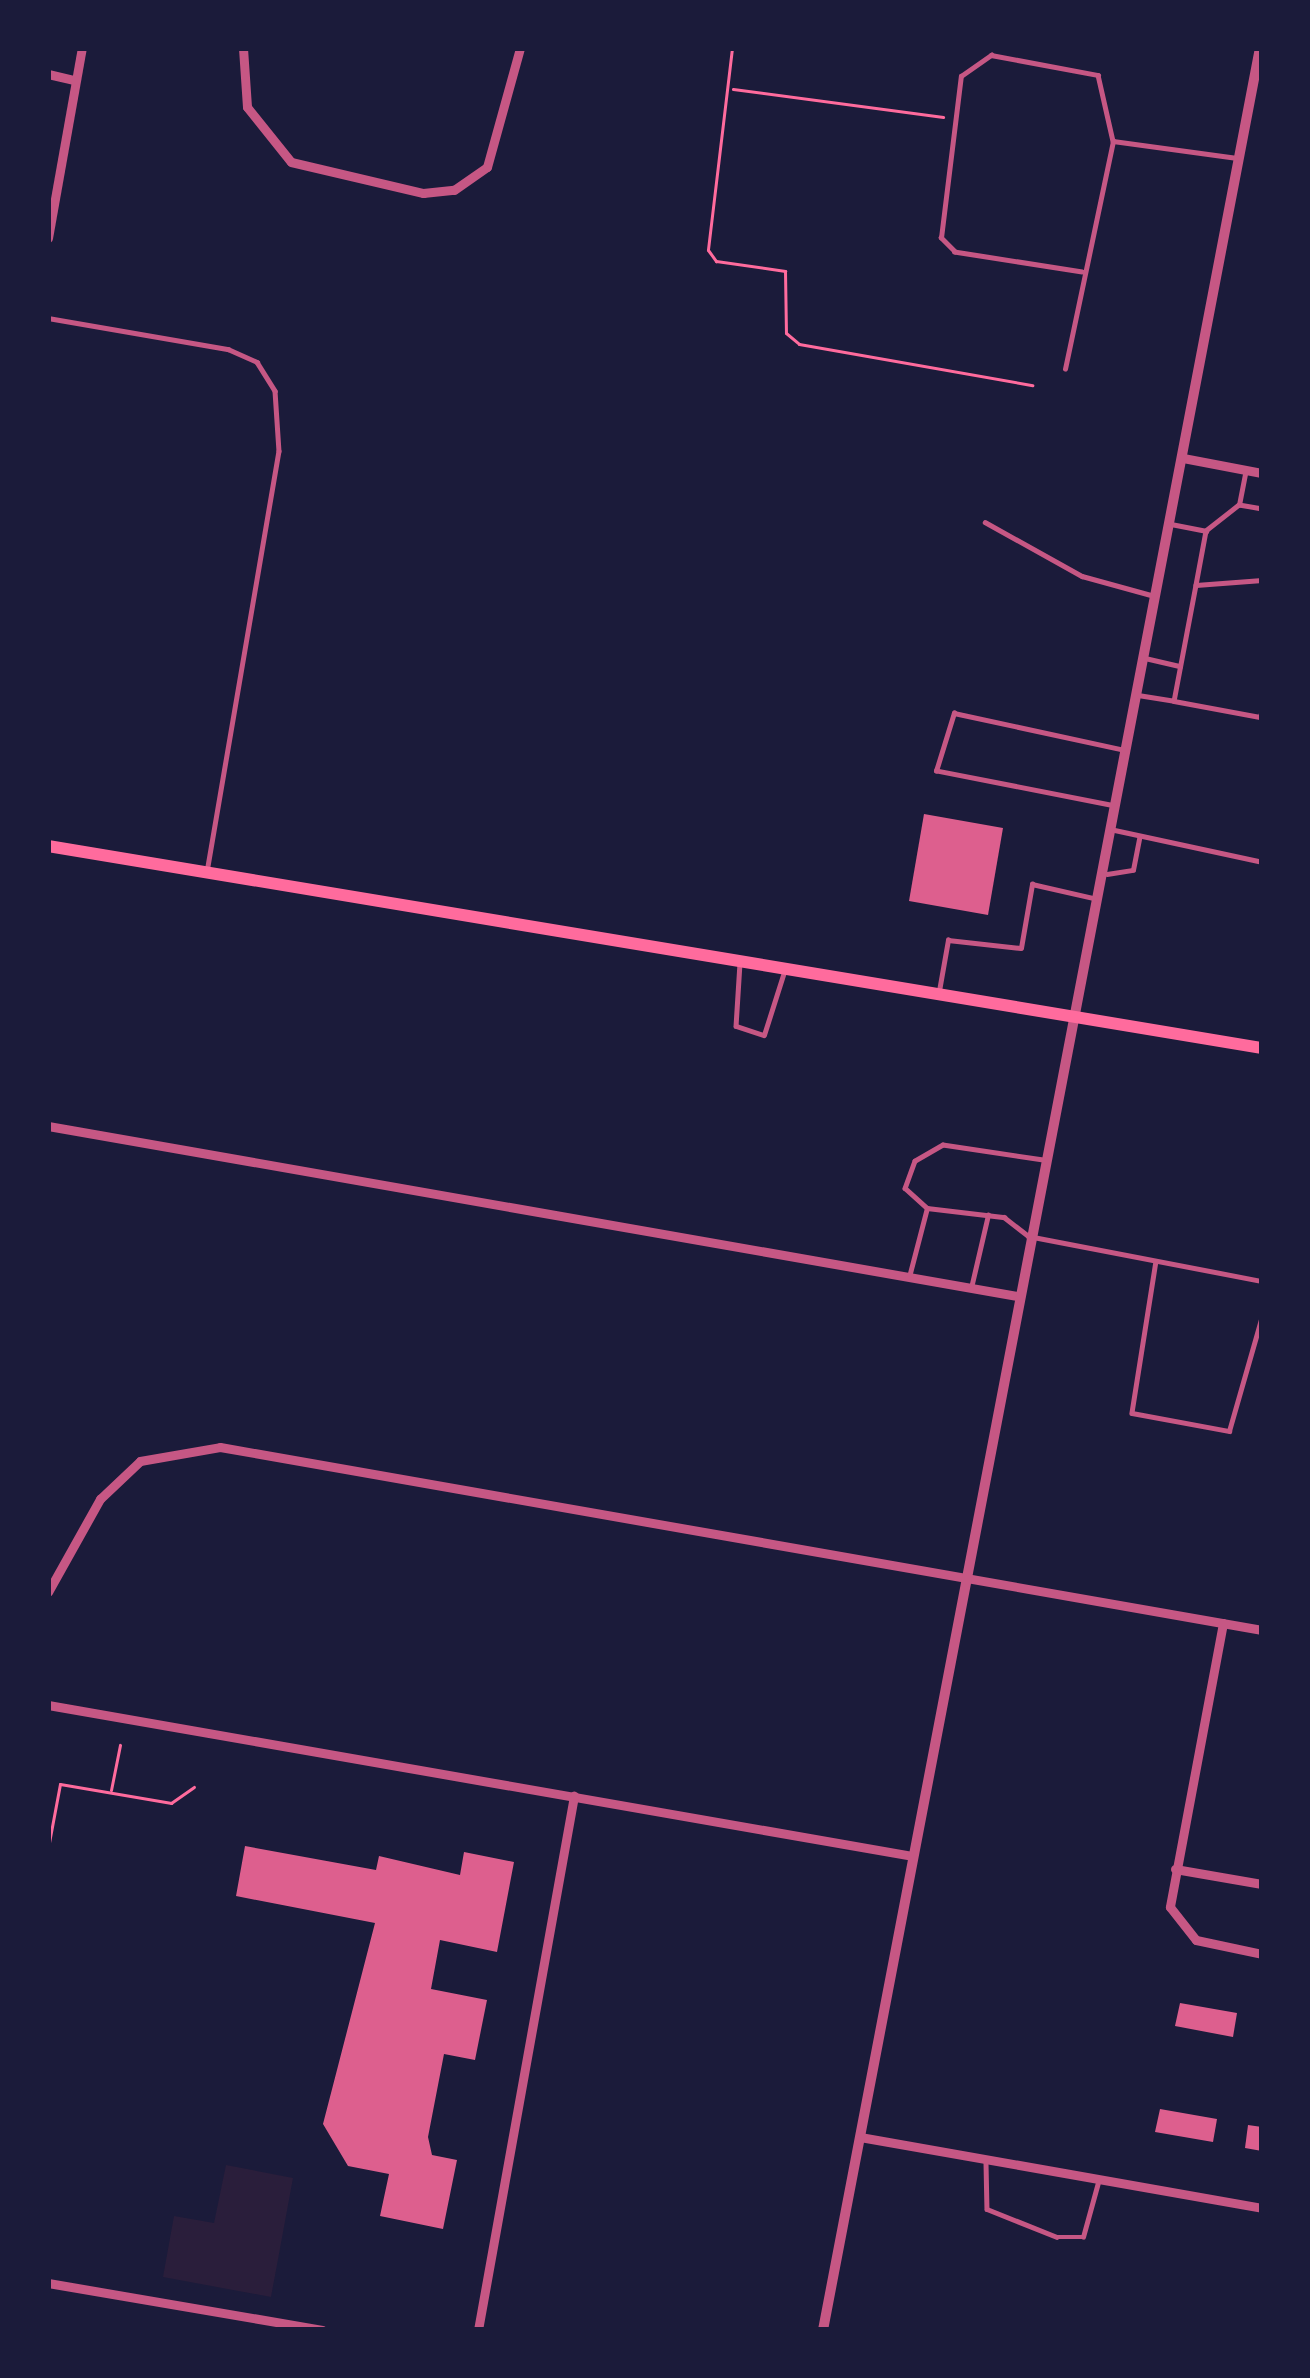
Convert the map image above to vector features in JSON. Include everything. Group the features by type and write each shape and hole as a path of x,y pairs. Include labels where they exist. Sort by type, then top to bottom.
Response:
{"main road":[{"path":"48,846 1262,1048"}],"street":[{"path":"48,238 82,48"},
{"path":"243,48 247,107 291,162 423,193 454,190 488,167 520,48"},
{"path":"823,2330 1042,1160 1171,524 1259,48"},
{"path":"48,74 75,80"},
{"path":"1183,458 1262,473"},
{"path":"48,1126 1017,1296"},
{"path":"48,1592 100,1499 140,1461 220,1447 1262,1630"},
{"path":"1223,1623 1169,1907 1196,1940 1262,1954"},
{"path":"48,1705 912,1856"},
{"path":"478,2330 574,1796"},
{"path":"1175,1869 1262,1884"},
{"path":"860,2137 1262,2208"},
{"path":"48,2283 322,2330"}],"lane":[{"path":"1065,369 1113,141 1098,75 991,56 962,76 941,238 955,252 1082,272"},
{"path":"1113,141 1240,159"},
{"path":"48,318 228,349 257,362 275,391 279,451 208,872"},
{"path":"1174,701 1206,531 1239,505 1246,470"},
{"path":"1239,505 1262,509"},
{"path":"985,522 1082,576 1156,596"},
{"path":"1171,524 1206,531"},
{"path":"1196,585 1262,580"},
{"path":"1144,658 1180,666"},
{"path":"1137,695 1260,717 1262,709"},
{"path":"1115,806 941,776 940,753 954,713 1126,750"},
{"path":"1111,829 1262,862"},
{"path":"1102,873 1133,870 1139,838"},
{"path":"939,992 948,940 1021,948 1032,884 1097,899"},
{"path":"740,959 736,1026 764,1035 785,966"},
{"path":"1042,1160 932,1148 905,1182 927,1208 988,1215 1028,1236 1262,1281"},
{"path":"909,1277 927,1208"},
{"path":"971,1288 988,1215"},
{"path":"1156,1262 1132,1413 1229,1431 1262,1316"},
{"path":"987,2159 987,2209 1057,2237 1083,2236 1099,2179"}],"path":[{"path":"732,48 731,89 708,250 785,271 786,333 799,344 1032,385"},
{"path":"731,89 944,117"},
{"path":"111,1792 120,1744"},
{"path":"48,1847 60,1784 172,1803 194,1787"},
{"path":"48,1802 56,1803"}],"shaded area":[{"path":"226,2165 293,2178 271,2297 163,2277 174,2216 214,2223"}],"building":[{"path":"924,814 1003,828 988,915 909,901"},
{"path":"245,1846 376,1870 379,1856 460,1875 464,1852 514,1862 497,1952 440,1940 431,1989 487,2000 475,2060 444,2054 428,2137 432,2155 457,2160 443,2229 380,2216 389,2174 348,2166 323,2124 375,1923 236,1896"},
{"path":"1180,2003 1237,2013 1233,2037 1175,2026"},
{"path":"1160,2109 1217,2119 1213,2142 1155,2132"},
{"path":"1248,2125 1262,2127 1262,2151 1245,2148"}]}
